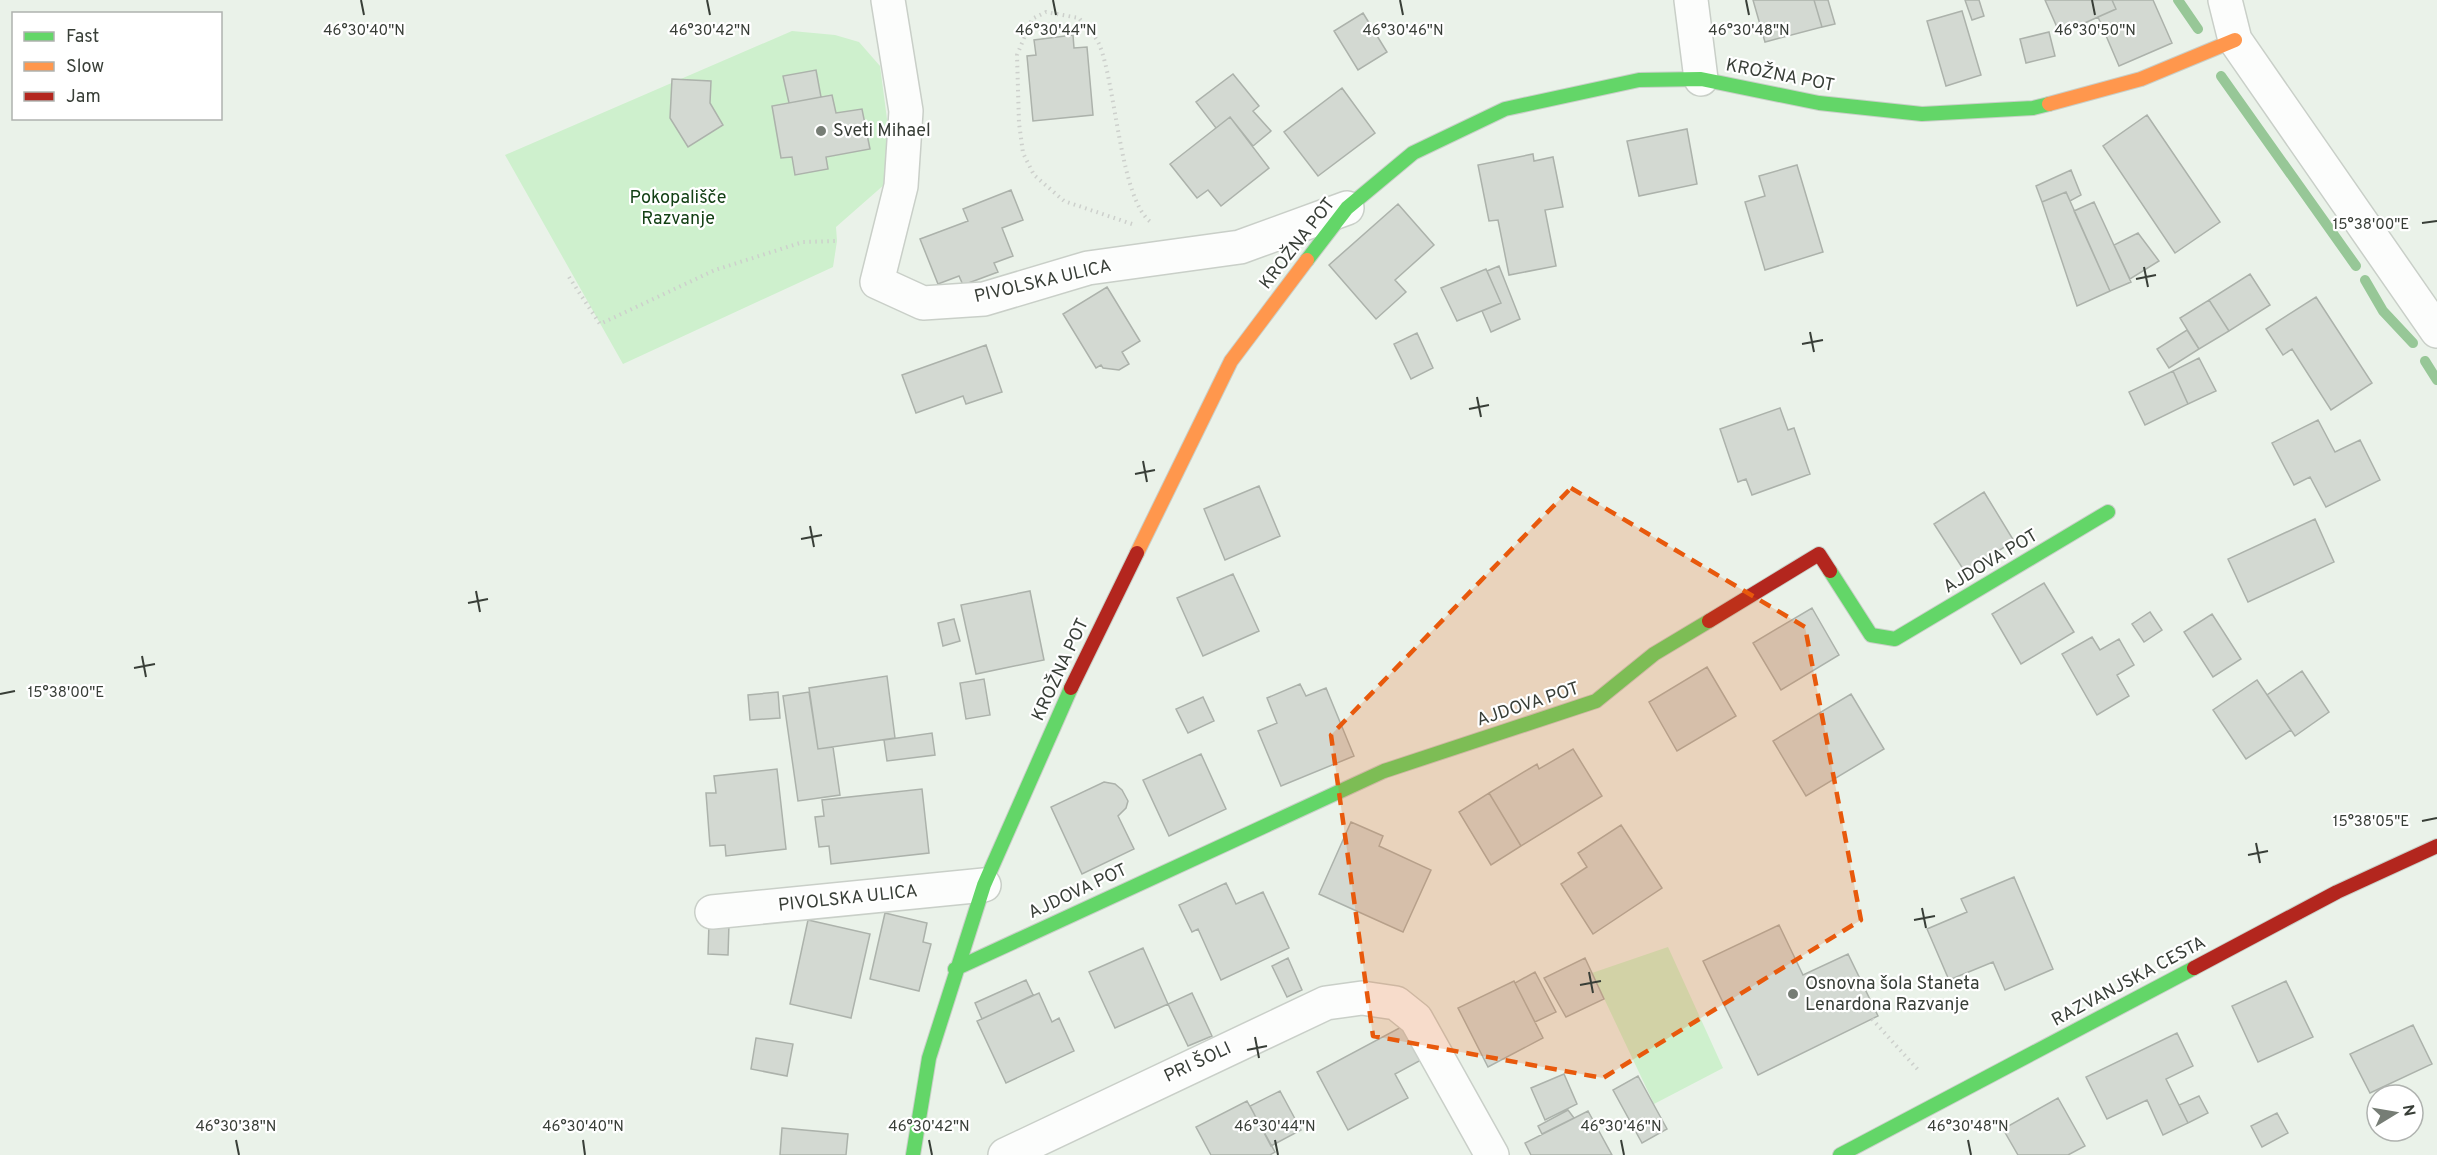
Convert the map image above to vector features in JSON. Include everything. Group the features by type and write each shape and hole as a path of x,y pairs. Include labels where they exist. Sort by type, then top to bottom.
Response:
{"street":[{"name":"PIVOLSKA ULICA","path":"888,0 906,111 901,186 877,282 923,303 984,299 1088,268 1240,247 1347,208"},
{"path":"1691,0 1701,79"},
{"path":"2225,0 2235,40 2437,331"},
{"name":"KROŽNA POT","path":"913,1155 929,1058 955,969 984,885 1076,677 1231,361 1347,208 1413,153 1505,109 1639,80 1701,79 1819,103 1922,114 2033,108 2141,79 2235,40"},
{"name":"AJDOVA POT","path":"955,969 1384,771 1596,701 1654,654 1819,554 1871,635 1895,639 2108,512"},
{"name":"RAZVANJSKA CESTA","path":"1840,1155 2337,892 2437,846"},
{"name":"PIVOLSKA ULICA","path":"712,912 984,885"},
{"name":"PRI ŠOLI","path":"1005,1155 1326,1003 1362,998 1396,1003 1416,1019 1492,1155"}],"path":[{"path":"1135,225 1064,201 1034,175 1023,153 1019,123 1017,56 1032,20 1046,12 1079,18 1098,43 1133,196 1147,219 1158,229 1146,228"},
{"path":"569,277 600,324 715,270 803,242 837,241"},
{"path":"1872,1019 1927,1079"}],"highlighted area":[{"path":"1571,488 1805,627 1861,920 1603,1078 1373,1036 1331,735"}],"green space":[{"name":"Pokopališče Razvanje","path":"792,31 835,35 859,42 880,66 892,157 885,184 836,227 837,241 833,267 623,364 505,155"},
{"path":"1668,947 1723,1068 1654,1104 1592,973"}],"building":[{"path":"1753,0 1814,0 1822,27 1765,42"},
{"path":"1814,0 1828,0 1835,24 1822,27"},
{"path":"1965,0 1979,0 1984,16 1972,20"},
{"path":"2045,0 2112,0 2116,9 2060,34"},
{"path":"2112,0 2153,0 2172,43 2119,66 2098,17 2116,9"},
{"path":"1962,11 1981,75 1946,86 1927,21"},
{"path":"1363,13 1387,52 1358,70 1334,31"},
{"path":"2049,32 2055,56 2026,63 2020,39"},
{"path":"1073,35 1074,48 1087,47 1093,115 1033,121 1027,56 1036,55 1034,40"},
{"path":"816,70 821,97 789,103 783,76"},
{"path":"1233,74 1259,106 1253,111 1271,131 1253,146 1230,117 1216,128 1196,102"},
{"path":"672,79 711,81 710,103 723,125 688,147 670,118"},
{"path":"1342,88 1375,133 1318,176 1284,132"},
{"name":"Sveti Mihael","path":"832,95 836,113 862,109 870,149 826,157 828,169 795,175 792,157 781,158 772,106"},
{"path":"2147,115 2220,222 2175,253 2103,146"},
{"path":"1230,117 1269,168 1221,206 1208,190 1197,198 1170,164"},
{"path":"1687,129 1697,184 1639,196 1627,141"},
{"path":"1533,154 1534,161 1553,157 1563,207 1545,210 1556,266 1509,275 1498,220 1489,221 1478,165"},
{"path":"1797,165 1823,252 1765,270 1745,202 1765,196 1759,176"},
{"path":"2071,170 2081,195 2070,201 2066,192 2042,202 2036,186"},
{"path":"1011,190 1023,220 1002,228 1013,256 994,263 998,272 963,285 959,276 938,284 920,239 968,221 963,209"},
{"path":"2066,192 2110,291 2077,306 2042,202"},
{"path":"2094,202 2131,282 2110,291 2074,211"},
{"path":"1398,204 1434,245 1395,280 1406,292 1376,319 1329,265"},
{"path":"2138,233 2159,261 2130,279 2114,245"},
{"path":"1499,266 1520,319 1491,332 1482,311 1501,303 1487,271"},
{"path":"1486,269 1501,303 1457,321 1441,288"},
{"path":"2250,274 2270,305 2229,331 2209,300"},
{"path":"1107,287 1140,341 1122,352 1129,364 1119,370 1103,368 1101,365 1096,368 1063,314"},
{"path":"2316,297 2372,383 2331,410 2292,349 2283,355 2266,329"},
{"path":"2209,300 2229,331 2199,349 2180,318"},
{"path":"2187,330 2199,349 2169,368 2157,349"},
{"path":"1417,333 1433,368 1411,379 1394,344"},
{"path":"986,345 1002,392 966,404 963,396 916,413 902,375"},
{"path":"2199,358 2216,391 2188,404 2173,371"},
{"path":"2173,371 2188,404 2145,425 2129,392"},
{"path":"1780,408 1788,430 1794,428 1810,474 1752,495 1746,479 1738,482 1720,429"},
{"path":"2318,420 2335,452 2360,440 2380,480 2326,507 2310,477 2294,485 2272,443"},
{"path":"1259,486 1280,536 1225,560 1204,509"},
{"path":"1984,492 2014,541 1965,572 1934,524"},
{"path":"2315,519 2334,562 2248,602 2228,559"},
{"path":"1233,574 1259,631 1203,656 1177,598"},
{"path":"2044,583 2074,632 2021,664 1992,614"},
{"path":"1030,591 1044,660 976,674 961,605"},
{"path":"1812,608 1839,655 1781,690 1753,643"},
{"path":"2150,612 2162,630 2144,642 2132,624"},
{"path":"2212,614 2241,659 2213,677 2184,632"},
{"path":"954,619 960,641 943,646 938,623"},
{"path":"2092,637 2100,650 2119,639 2134,665 2117,675 2129,696 2097,715 2062,654"},
{"path":"1707,667 1736,716 1677,751 1649,702"},
{"path":"2302,671 2329,712 2295,736 2267,695"},
{"path":"887,676 895,738 818,749 809,688"},
{"path":"984,679 990,715 966,719 960,683"},
{"path":"2257,680 2291,730 2246,759 2213,710"},
{"path":"1300,684 1306,696 1326,688 1354,756 1281,786 1258,731 1277,723 1267,698"},
{"path":"778,692 780,718 750,720 748,695"},
{"path":"809,692 818,749 833,747 840,795 798,801 783,696"},
{"path":"1851,694 1884,749 1806,796 1773,741"},
{"path":"1203,697 1214,721 1188,733 1176,709"},
{"path":"932,733 935,755 887,761 884,740"},
{"path":"1573,749 1602,796 1521,846 1489,793 1537,764 1539,769"},
{"path":"1201,754 1226,809 1169,836 1143,780"},
{"path":"777,769 786,849 726,856 725,845 710,846 706,793 716,793 714,776"},
{"path":"1104,782 1115,784 1122,790 1128,801 1126,808 1118,816 1134,849 1082,874 1051,807"},
{"path":"922,789 929,853 831,864 829,846 819,847 815,817 824,816 822,800"},
{"path":"1489,793 1521,846 1491,865 1459,812"},
{"path":"1351,822 1383,836 1379,846 1431,870 1403,932 1319,894"},
{"path":"1621,825 1662,888 1593,934 1561,884 1587,867 1578,853"},
{"path":"2014,877 2053,969 2005,990 1993,962 1949,980 1927,929 1967,912 1961,899"},
{"path":"1226,883 1236,904 1263,892 1289,948 1221,980 1198,929 1192,932 1179,905"},
{"path":"885,913 927,923 923,942 931,944 919,991 870,979"},
{"path":"808,920 870,934 851,1018 790,1004"},
{"path":"709,923 729,924 728,955 708,954"},
{"name":"Osnovna šola Staneta Lenardona Razvanje","path":"1779,925 1803,975 1848,954 1878,1016 1758,1075 1703,961"},
{"path":"1143,948 1168,1004 1115,1028 1089,972"},
{"path":"1288,958 1302,990 1287,997 1272,966"},
{"path":"1585,958 1604,999 1566,1017 1544,978"},
{"path":"1535,972 1556,1012 1535,1022 1515,983"},
{"path":"1026,980 1033,995 982,1019 975,1003"},
{"path":"1514,981 1543,1038 1488,1067 1458,1008"},
{"path":"2286,981 2313,1037 2258,1062 2232,1006"},
{"path":"1039,993 1052,1022 1059,1018 1074,1051 1006,1083 977,1021"},
{"path":"1192,993 1212,1036 1188,1046 1168,1004"},
{"path":"1405,1025 1423,1059 1395,1074 1408,1098 1348,1130 1317,1072"},
{"path":"2413,1025 2432,1064 2391,1083 2365,1083 2350,1054"},
{"path":"2177,1033 2193,1066 2166,1079 2188,1123 2163,1135 2147,1100 2107,1119 2086,1077"},
{"path":"756,1038 793,1044 787,1076 751,1069"},
{"path":"1564,1074 1577,1104 1545,1120 1531,1088"},
{"path":"1638,1076 1667,1129 1642,1143 1613,1090"},
{"path":"1280,1091 1301,1130 1271,1146 1250,1106"},
{"path":"2199,1096 2208,1113 2188,1123 2179,1105"},
{"path":"2058,1098 2085,1146 2068,1155 2018,1155 2003,1129"},
{"path":"1247,1101 1275,1152 1270,1155 1211,1155 1196,1127"},
{"path":"1568,1110 1574,1118 1542,1134 1538,1126"},
{"path":"1588,1111 1612,1155 1531,1155 1525,1143"},
{"path":"2277,1113 2288,1133 2262,1147 2251,1126"},
{"path":"782,1128 848,1134 846,1155 780,1155"}],"waterway":[{"path":"2178,0 2198,29"},
{"path":"2221,76 2356,266"},
{"path":"2365,280 2383,311 2413,343"},
{"path":"2425,361 2437,380"}],"traffic: fast":[{"path":"1307,260 1347,208 1413,153 1505,109 1639,80 1701,79 1819,103 1922,114 2033,108 2049,104"},
{"path":"1830,571 1871,635 1895,639 2108,512"},
{"path":"955,969 1384,771 1596,701 1654,654 1709,621"},
{"path":"913,1155 929,1058 984,885 1071,688"},
{"path":"1840,1155 2194,968"}],"traffic: slow":[{"path":"2049,104 2141,79 2235,40"},
{"path":"1137,553 1231,361 1307,260"}],"traffic: jam":[{"path":"1071,688 1137,553"},
{"path":"1709,621 1819,554 1830,571"},
{"path":"2194,968 2337,892 2437,846"}],"place":[{"name":"Sveti Mihael","path":"821,131"},
{"name":"Osnovna šola Staneta Lenardona Razvanje","path":"1793,994"}]}
